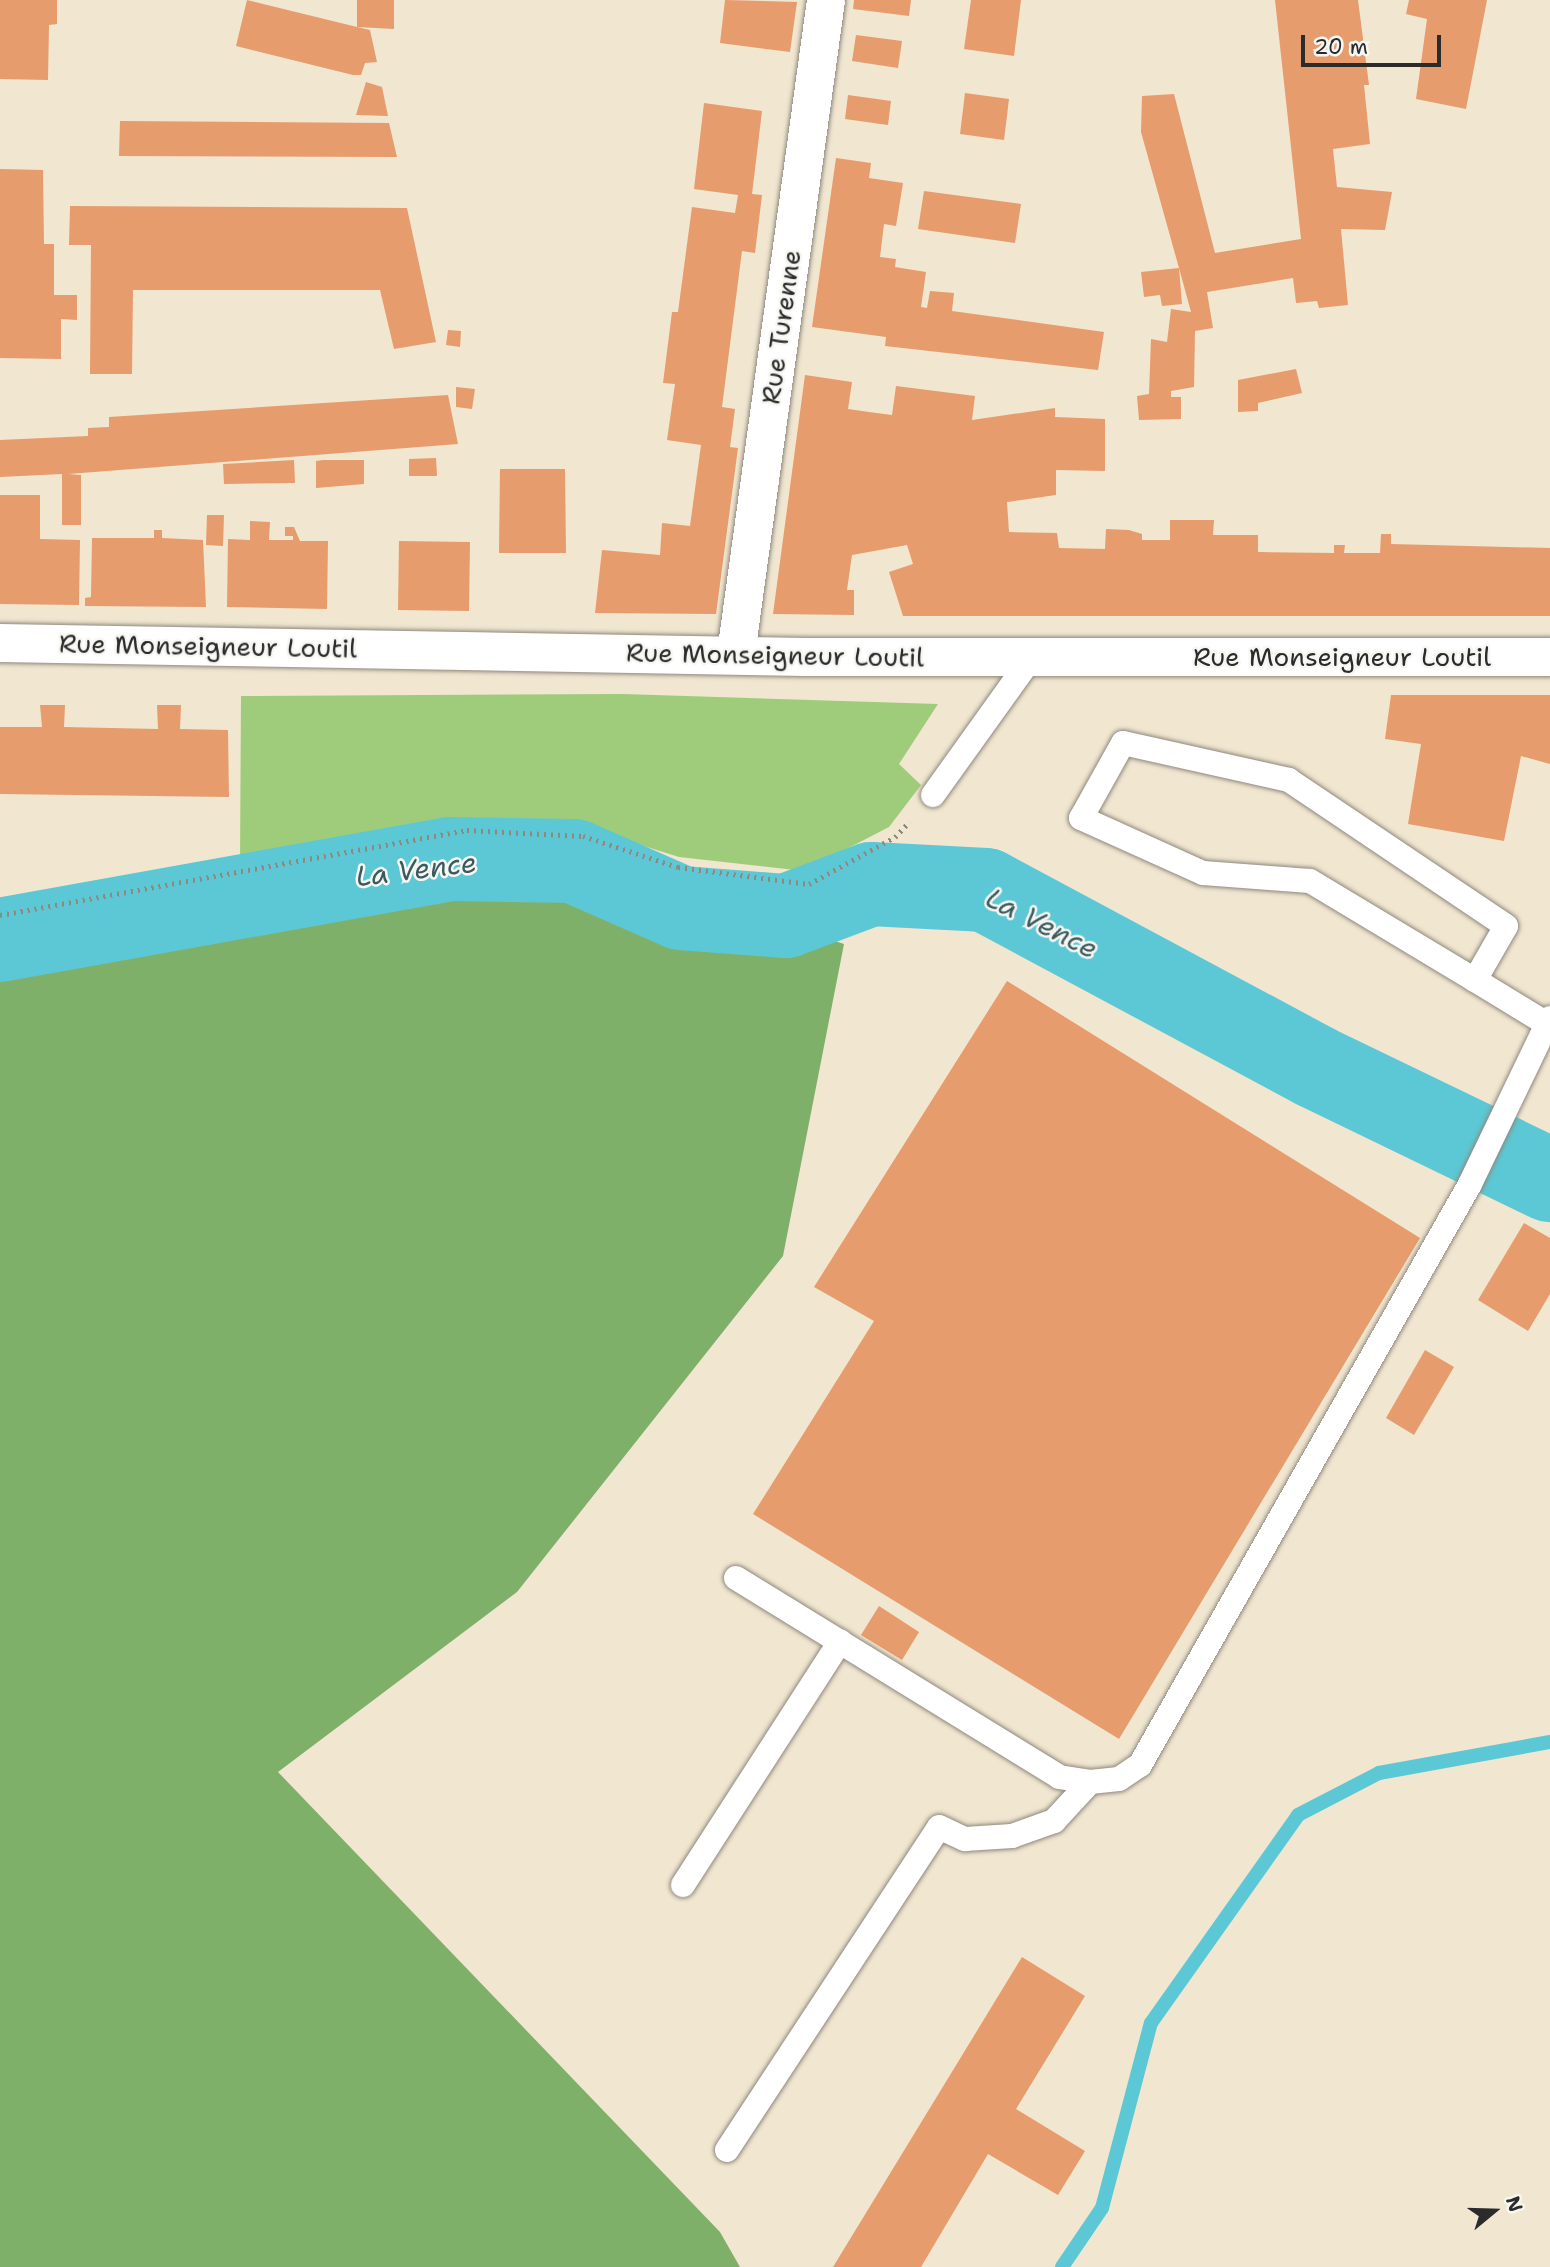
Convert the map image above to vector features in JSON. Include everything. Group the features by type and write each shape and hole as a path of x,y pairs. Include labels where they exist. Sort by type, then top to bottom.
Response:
{"street":[{"name":"Rue Turenne","path":"736,654 826,0"},
{"name":"Rue Monseigneur Loutil","path":"0,643 1031,658 1550,657"}],"lane":[{"path":"933,796 1031,658"},
{"path":"736,1577 1059,1777 1090,1782 1119,1779 1140,1765 1470,1184 1496,1123 1548,1021 1475,980 1310,881 1203,873 1082,818 1123,743 1289,780 1506,926 1475,980"},
{"path":"683,1885 840,1642"},
{"path":"727,2150 939,1827 965,1839 1012,1836 1054,1821 1090,1782"}],"path":[{"path":"0,915 467,830 583,836 678,867 809,884 895,837 933,796"}],"green space":[{"path":"623,694 938,704 899,764 921,785 889,827 804,871 679,857 580,826 466,818 240,863 241,696"},
{"path":"562,851 844,944 783,1256 517,1592 278,1772 720,2232 740,2267 0,2267 0,921"}],"building":[{"path":"0,0 57,0 57,24 49,25 48,80 0,79"},
{"path":"247,0 370,30 377,62 365,63 361,75 353,75 236,46"},
{"path":"357,0 394,0 394,29 357,27"},
{"path":"725,0 797,2 790,52 720,43"},
{"path":"854,0 911,0 909,16 853,9"},
{"path":"971,0 1021,0 1014,56 964,49"},
{"path":"1275,0 1358,0 1369,85 1364,85 1370,144 1333,149 1337,187 1392,192 1385,230 1341,229 1348,305 1319,308 1317,301 1296,303 1293,278 1207,292 1213,328 1195,331 1194,387 1171,391 1171,397 1181,397 1181,419 1139,420 1137,396 1149,394 1151,339 1167,342 1171,309 1191,312 1141,132 1142,96 1174,94 1215,253 1301,239"},
{"path":"1409,0 1487,0 1466,109 1416,99 1427,19 1406,14"},
{"path":"856,35 902,41 898,68 852,61"},
{"path":"366,82 382,87 388,116 356,115"},
{"path":"965,93 1009,99 1004,140 960,134"},
{"path":"848,95 891,101 888,125 845,119"},
{"path":"704,103 762,111 752,194 762,195 755,253 742,251 722,407 735,409 730,447 738,448 716,614 595,613 602,550 660,555 662,523 690,526 701,445 667,440 675,384 663,383 672,312 678,312 692,207 735,213 738,195 694,189"},
{"path":"120,121 389,123 397,157 119,156"},
{"path":"836,158 871,163 869,178 903,183 896,226 884,224 880,257 896,259 895,267 926,272 921,307 927,308 930,291 954,293 952,311 1104,332 1098,370 885,346 886,337 812,327"},
{"path":"0,169 43,170 44,244 54,244 54,295 77,295 77,320 61,319 61,359 0,358"},
{"path":"924,191 1021,204 1015,243 918,229"},
{"path":"70,206 407,208 436,342 394,349 380,290 133,290 132,374 90,374 91,245 69,245"},
{"path":"1179,268 1182,304 1162,306 1160,295 1144,297 1141,272"},
{"path":"448,330 461,331 460,347 446,345"},
{"path":"1296,369 1302,393 1258,403 1258,411 1238,412 1238,380"},
{"path":"805,375 852,382 848,409 892,415 896,386 975,396 972,420 1055,408 1055,417 1105,419 1105,471 1056,470 1056,495 1007,502 1009,532 1057,533 1059,548 1105,549 1106,529 1129,530 1142,534 1142,540 1170,540 1170,520 1214,520 1213,535 1258,535 1258,552 1334,553 1334,545 1345,545 1344,553 1380,553 1381,534 1391,534 1391,544 1550,548 1550,616 903,616 889,572 913,564 907,545 852,555 847,590 854,590 854,615 773,614"},
{"path":"456,387 475,389 472,409 456,407"},
{"path":"448,395 458,444 68,474 81,475 81,525 62,525 62,474 0,477 0,440 88,436 88,428 109,427 109,417"},
{"path":"436,458 437,476 409,476 409,459"},
{"path":"294,460 295,483 224,484 223,464"},
{"path":"364,460 364,484 316,488 316,461"},
{"path":"500,469 565,469 566,553 499,553"},
{"path":"0,495 40,495 40,539 80,540 79,605 0,604"},
{"path":"207,515 224,515 223,546 206,545"},
{"path":"250,521 270,522 269,540 293,540 293,536 285,536 285,527 294,527 300,541 328,541 327,609 227,607 228,539 250,540"},
{"path":"154,530 162,530 162,538 203,540 206,607 85,606 85,598 91,597 92,538 154,538"},
{"path":"399,541 470,542 469,611 398,610"},
{"path":"1391,695 1550,695 1550,764 1521,756 1504,841 1408,824 1421,744 1385,739"},
{"path":"40,705 65,705 64,727 158,729 157,705 181,705 180,729 228,730 229,797 0,794 0,727 42,727"},
{"path":"1007,981 1420,1238 1119,1739 753,1514 874,1321 814,1287"},
{"path":"1524,1223 1550,1238 1550,1294 1528,1331 1478,1300"},
{"path":"1425,1350 1454,1367 1414,1435 1386,1418"},
{"path":"879,1606 919,1632 902,1660 861,1635"},
{"path":"1022,1957 1085,1996 1016,2109 1085,2151 1058,2195 988,2154 921,2267 833,2267"}],"waterway":[{"name":"La Vence","path":"0,940 450,859 574,861 681,908 786,916 871,884 986,890 1316,1067 1550,1180"},
{"path":"1062,2267 1102,2208 1151,2023 1298,1815 1379,1773 1550,1742"}]}
